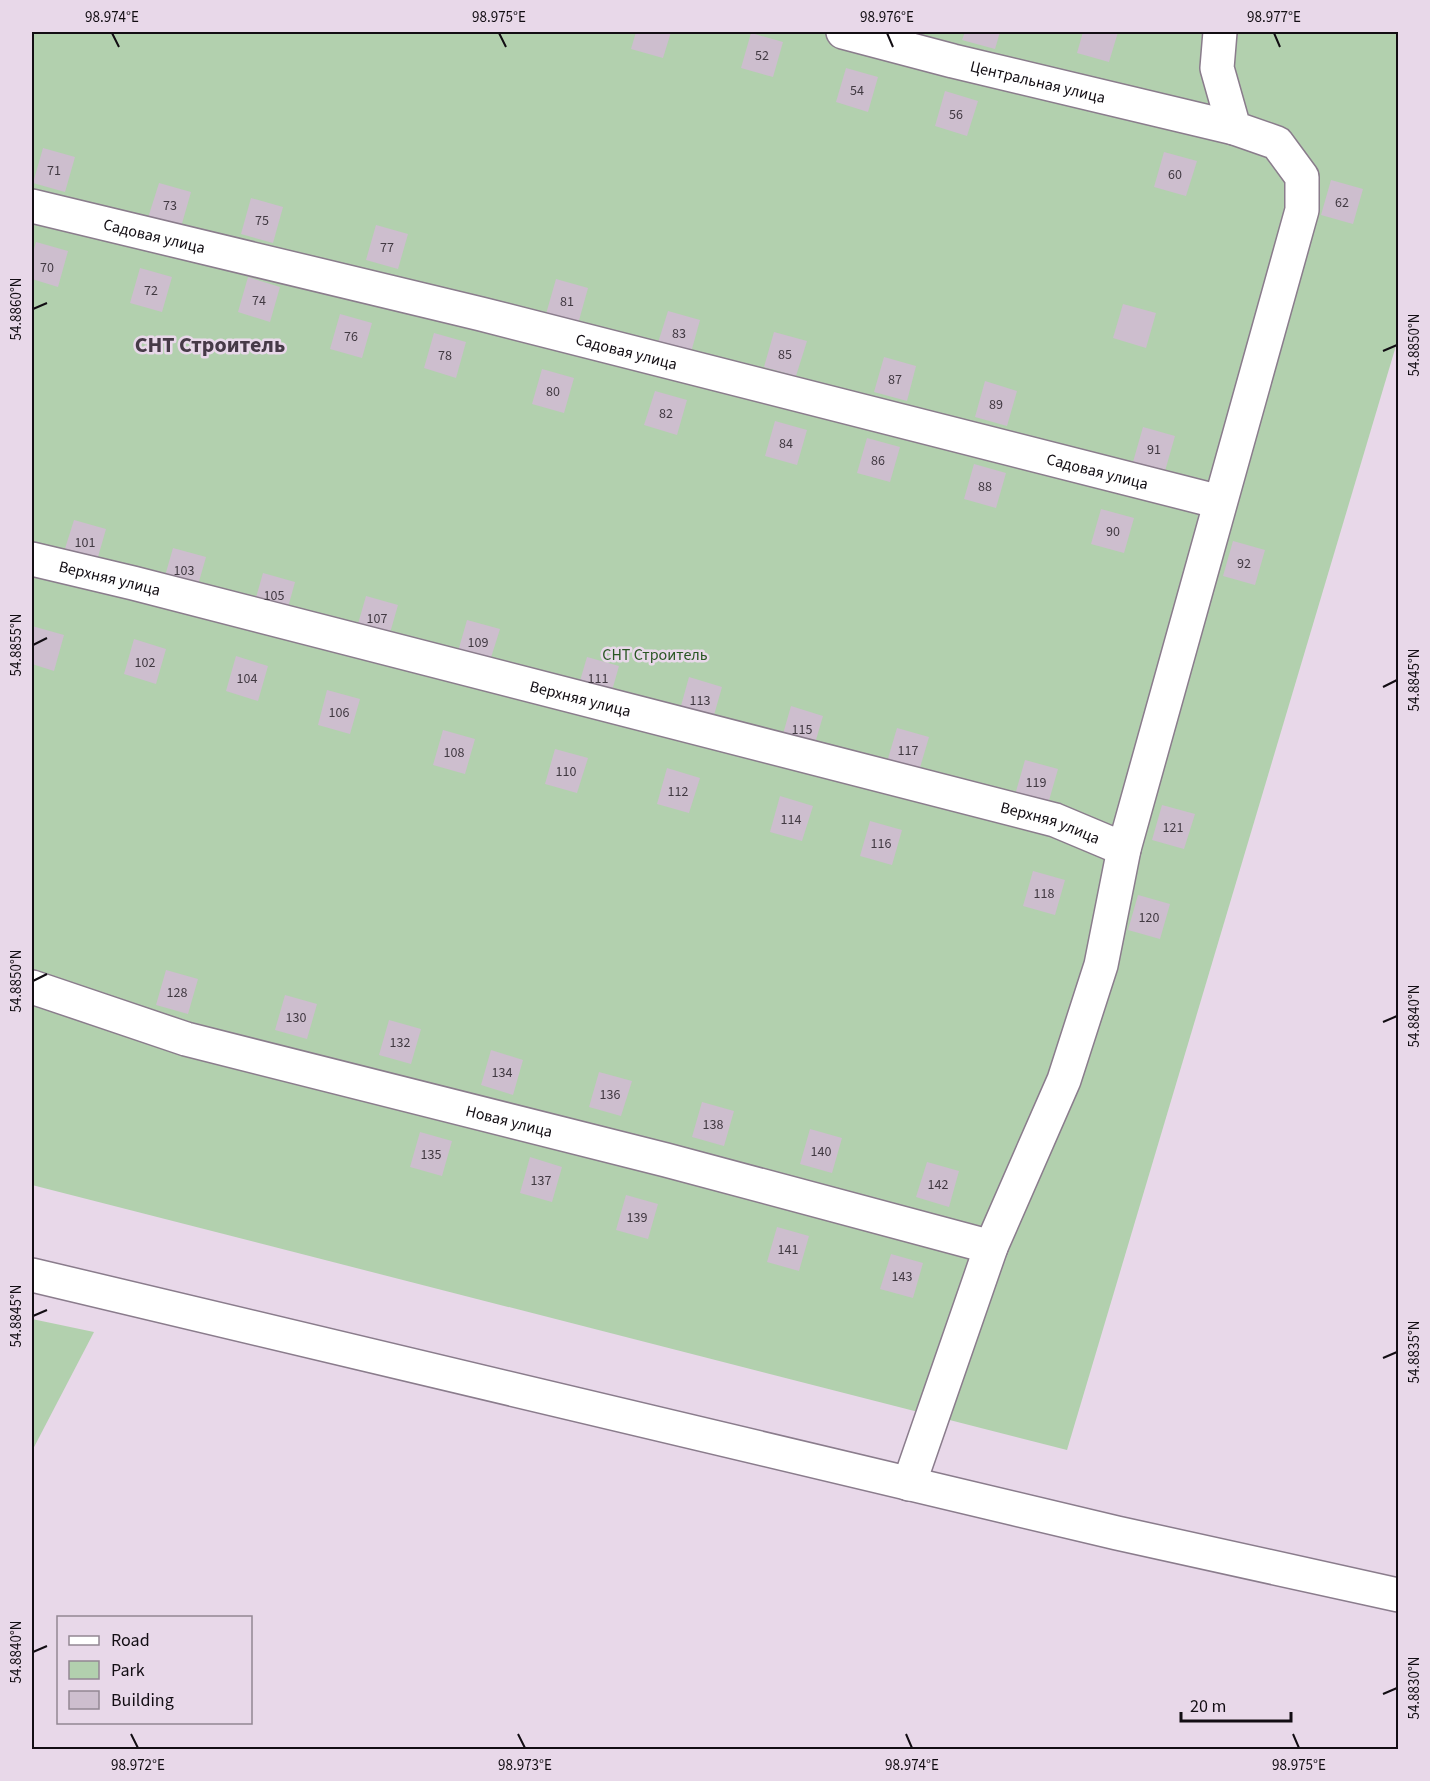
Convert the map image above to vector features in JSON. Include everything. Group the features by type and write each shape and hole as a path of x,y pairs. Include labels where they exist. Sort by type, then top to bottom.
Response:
{"street":[{"name":"Центральная улица","path":"843,32 953,61 1234,128 1277,143 1302,177 1302,210 1124,849 1101,965 1064,1080 991,1247 909,1484"},
{"path":"1220,32 1216,68 1234,128"},
{"name":"Садовая улица","path":"32,207 481,314 1220,502"},
{"name":"Верхняя улица","path":"32,559 894,777 1055,820 1124,849"},
{"name":"Новая улица","path":"32,987 186,1039 666,1160 991,1247"},
{"path":"32,1275 1129,1536 1398,1595"}],"green space":[{"name":"СНТ Строитель","path":"32,32 1398,32 1398,339 1067,1450 32,1185"},
{"path":"32,1319 94,1332 32,1451"}],"building":[{"path":"636,32 671,32 663,58 631,49"},
{"path":"965,32 1000,32 995,49 962,40"},
{"path":"1083,32 1118,32 1109,62 1077,53"},
{"path":"751,33 783,42 773,77 741,68"},
{"path":"846,68 878,77 868,112 836,102"},
{"path":"945,91 978,101 967,136 935,126"},
{"path":"43,148 75,157 65,192 33,183"},
{"path":"1164,152 1197,161 1186,196 1154,187"},
{"path":"1331,180 1363,189 1353,224 1321,215"},
{"path":"159,183 191,192 181,227 148,218"},
{"path":"251,198 283,207 273,243 241,234"},
{"path":"376,225 408,234 398,269 366,260"},
{"path":"36,242 68,251 58,287 32,279 32,256"},
{"path":"140,268 172,277 162,312 130,303"},
{"path":"248,277 280,287 270,322 238,312"},
{"path":"556,279 588,288 578,324 546,314"},
{"path":"1123,304 1156,313 1146,348 1113,338"},
{"path":"668,311 700,320 690,356 657,346"},
{"path":"340,314 372,323 362,358 330,349"},
{"path":"774,332 807,341 796,376 764,367"},
{"path":"434,333 466,342 456,378 424,368"},
{"path":"884,357 916,366 907,401 874,392"},
{"path":"542,369 574,378 564,413 532,404"},
{"path":"985,381 1017,391 1007,426 975,417"},
{"path":"655,391 687,400 677,435 644,425"},
{"path":"775,421 807,430 797,465 765,456"},
{"path":"1143,427 1175,436 1165,471 1133,462"},
{"path":"867,438 900,447 890,482 857,473"},
{"path":"974,464 1006,473 996,508 964,499"},
{"path":"1101,509 1134,518 1124,553 1091,544"},
{"path":"74,520 106,529 96,564 63,555"},
{"path":"1233,541 1265,550 1255,585 1223,576"},
{"path":"173,548 206,557 196,592 163,583"},
{"path":"263,573 295,582 285,618 253,608"},
{"path":"366,596 398,605 388,640 356,631"},
{"path":"467,620 500,629 489,664 457,655"},
{"path":"32,626 64,635 54,671 32,664"},
{"path":"134,639 166,649 156,684 124,674"},
{"path":"236,656 268,666 258,701 226,691"},
{"path":"587,657 619,666 609,701 577,691"},
{"path":"689,677 722,687 712,722 679,713"},
{"path":"327,690 360,699 350,734 318,725"},
{"path":"791,706 823,716 813,750 781,741"},
{"path":"897,728 929,737 919,771 887,762"},
{"path":"443,730 475,739 465,774 433,765"},
{"path":"555,749 588,758 577,793 545,784"},
{"path":"1025,760 1058,769 1048,804 1015,795"},
{"path":"667,768 700,778 689,813 657,804"},
{"path":"780,796 813,806 802,841 770,832"},
{"path":"1162,805 1195,814 1184,849 1152,840"},
{"path":"870,821 902,830 892,865 860,856"},
{"path":"1033,871 1065,880 1055,915 1023,906"},
{"path":"1138,895 1170,904 1160,939 1128,930"},
{"path":"166,970 198,979 188,1014 156,1005"},
{"path":"285,995 317,1004 307,1039 275,1030"},
{"path":"389,1020 421,1029 411,1064 379,1055"},
{"path":"491,1050 523,1060 513,1095 481,1085"},
{"path":"599,1072 632,1081 621,1116 589,1107"},
{"path":"702,1102 734,1111 724,1146 692,1137"},
{"path":"810,1129 842,1138 832,1173 800,1164"},
{"path":"420,1132 452,1141 442,1176 410,1167"},
{"path":"530,1157 562,1167 552,1202 520,1193"},
{"path":"927,1162 959,1171 949,1207 916,1197"},
{"path":"626,1195 658,1204 648,1239 616,1230"},
{"path":"777,1227 809,1236 799,1271 767,1262"},
{"path":"891,1254 923,1263 913,1298 880,1289"}],"district":[{"name":"СНТ Строитель","path":"210,344"}]}
